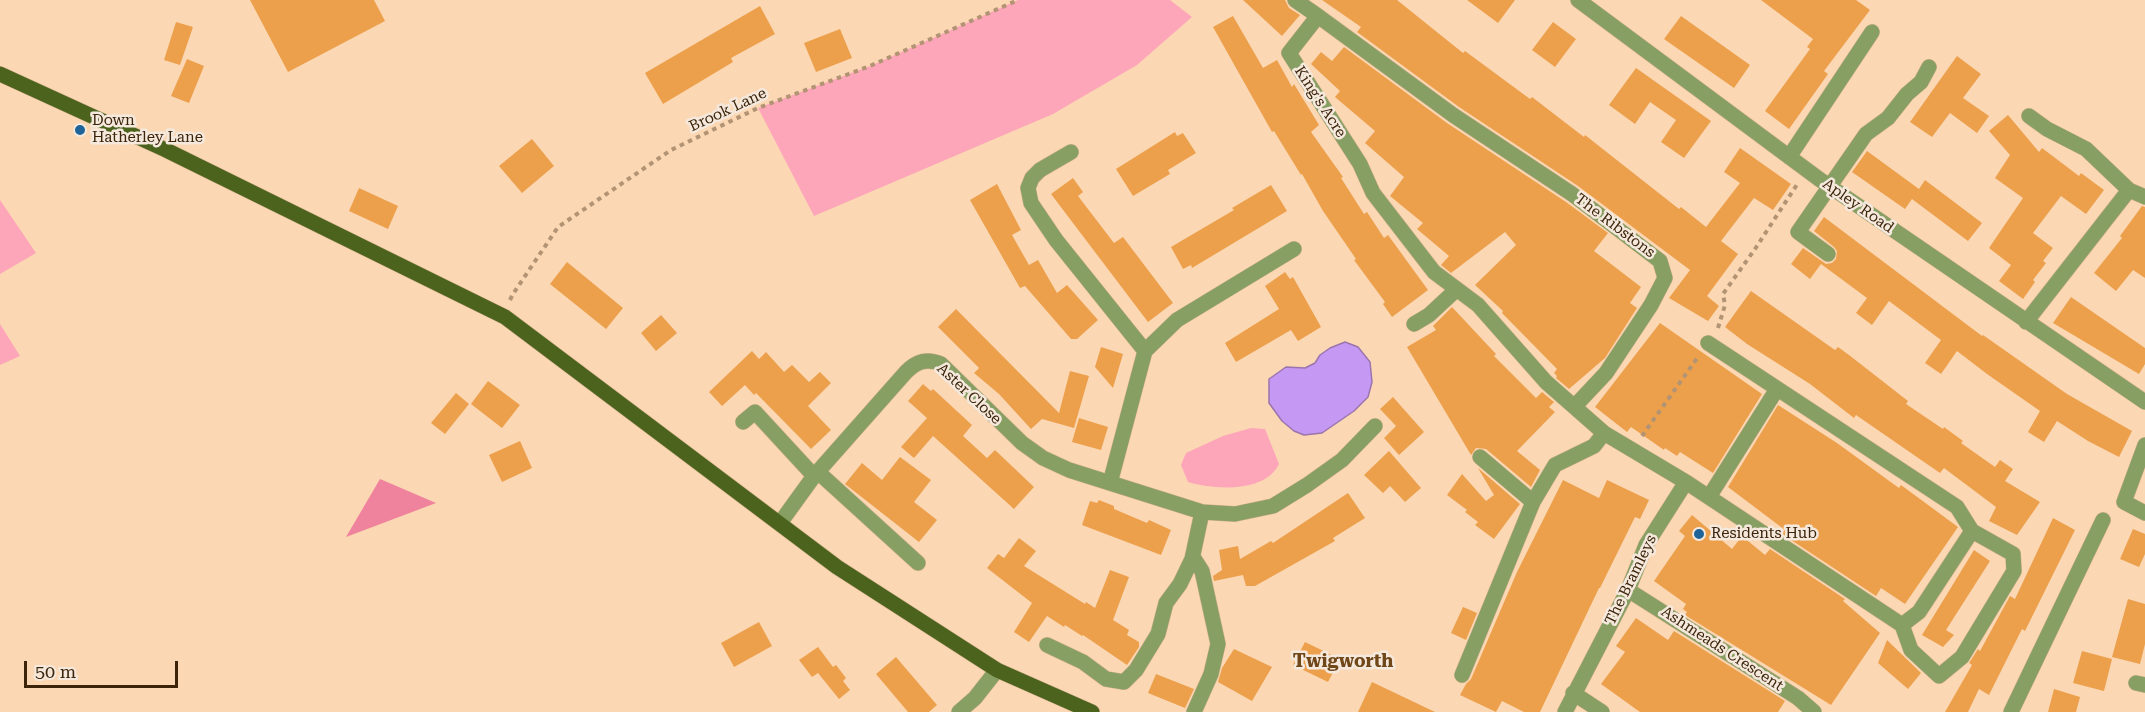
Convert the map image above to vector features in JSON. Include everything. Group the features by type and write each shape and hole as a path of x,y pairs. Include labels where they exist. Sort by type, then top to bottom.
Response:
{"main road":[{"path":"0,74 166,150 505,317 837,567 997,670 1092,712"}],"street":[{"path":"1295,0 1318,16"},
{"name":"Apley Road","path":"1578,0 1806,170 2145,402"},
{"name":"The Ribstons","path":"1318,16 1453,116 1572,194 1660,261 1665,278 1651,305 1606,374 1575,406"},
{"name":"King's Acre","path":"1318,16 1289,53 1360,164 1373,193 1434,272 1456,289"},
{"path":"1789,157 1872,32"},
{"path":"1828,254 1798,231 1866,134 1888,118 1907,94 1921,82 1929,67"},
{"path":"2030,116 2047,129 2086,149 2129,190 2145,197"},
{"path":"1071,152 1040,170 1032,178 1028,188 1031,203 1056,240 1145,351"},
{"path":"2026,322 2129,190"},
{"path":"1110,483 1145,351 1176,321 1294,249"},
{"path":"1414,324 1429,315 1456,289 1478,304 1546,382 1604,433 1686,482 1902,625 1911,650 1939,676 1962,657 2014,571 2013,554 1972,531 1957,507 1708,343"},
{"name":"Aster Close","path":"780,524 816,474 913,365 923,360 932,360 941,364 1022,443 1043,458 1069,470 1202,512 1235,514 1273,506 1342,460 1366,431"},
{"path":"1709,497 1778,388"},
{"path":"743,422 755,412 816,474 918,563"},
{"path":"1462,675 1533,502 1555,465 1594,446 1604,433"},
{"path":"2145,445 2124,502 2145,513"},
{"path":"1480,457 1533,502"},
{"name":"The Bramleys","path":"1565,712 1628,590 1646,545 1686,482"},
{"path":"1047,645 1083,662 1106,679 1124,682 1136,670 1158,634 1166,603 1180,584 1193,557 1202,512"},
{"path":"2011,712 2103,520"},
{"path":"1902,625 1918,612 1972,531"},
{"path":"1193,557 1202,571 1218,644 1211,674 1194,712"},
{"name":"Ashmeads Crescent","path":"1628,590 1798,698 1814,712"},
{"path":"959,712 975,698 997,670"},
{"path":"1573,693 1602,712"}],"path":[{"name":"Brook Lane","path":"505,317 513,294 558,227 671,150 758,108 870,66 1018,0"},
{"path":"1755,249 1806,170"}],"shaded area":[{"path":"1018,0 1170,0 1192,17 1137,65 1053,114 814,216 758,108 870,66"},
{"path":"0,200 36,253 0,274"},
{"path":"0,324 20,356 0,365"},
{"path":"1345,342 1358,347 1370,362 1372,382 1368,397 1354,411 1322,433 1304,435 1294,431 1282,421 1269,403 1269,379 1286,367 1305,368 1315,363 1320,355 1330,348"},
{"path":"1251,428 1265,429 1279,464 1272,473 1251,485 1238,487 1212,487 1188,482 1181,465 1186,453 1223,436"},
{"path":"380,479 436,503 346,537"}],"building":[{"path":"250,0 374,0 385,21 288,72"},
{"path":"1243,0 1285,0 1289,8 1300,15 1282,36"},
{"path":"1322,0 1397,0 1463,53 1465,51 1530,99 1532,97 1706,227 1740,183 1724,172 1740,148 1791,184 1773,210 1754,198 1721,241 1738,254 1707,296 1719,306 1708,321 1669,298 1690,270 1578,186 1459,107 1357,32 1361,27"},
{"path":"1467,0 1515,0 1498,23"},
{"path":"1761,0 1856,0 1870,10 1824,71 1828,74 1789,129 1765,111 1810,49 1807,47 1813,39"},
{"path":"760,6 775,34 731,58 733,62 663,104 645,73"},
{"path":"1233,16 1263,68 1277,60 1292,87 1294,84 1319,125 1311,132 1343,177 1341,178 1364,214 1367,212 1384,238 1388,235 1428,290 1392,317 1383,304 1385,302 1354,260 1356,259 1323,211 1302,174 1274,131 1272,132 1213,27"},
{"path":"1681,16 1750,65 1734,88 1664,39"},
{"path":"176,22 193,27 180,65 164,60"},
{"path":"1553,22 1576,39 1555,67 1532,50"},
{"path":"840,29 852,58 816,72 804,43"},
{"path":"1344,47 1447,123 1566,202 1608,233 1594,251 1641,287 1630,303 1637,308 1605,358 1569,389 1556,378 1554,373 1557,369 1502,313 1503,311 1475,285 1516,245 1505,232 1451,273 1441,265 1449,256 1417,229 1423,223 1390,196 1404,177 1365,143 1375,131 1335,97 1340,91 1311,64 1321,52 1332,61"},
{"path":"1957,56 1981,74 1963,98 1989,116 1977,133 1950,113 1932,137 1910,122"},
{"path":"187,59 204,66 189,103 171,96"},
{"path":"1636,68 1711,121 1684,158 1661,142 1676,120 1650,102 1635,124 1609,105"},
{"path":"2008,115 2039,152 2042,148 2079,176 2081,173 2104,190 2086,214 2061,196 2033,233 2053,248 2043,261 2046,263 2033,280 2035,282 2023,299 1999,281 2011,265 1989,248 2023,198 1995,178 2010,155 1989,131"},
{"path":"1175,132 1177,136 1183,133 1196,153 1168,170 1170,174 1133,196 1116,169"},
{"path":"532,139 554,166 522,193 499,166"},
{"path":"1867,151 1919,189 1925,180 1982,223 1968,241 1912,199 1905,209 1852,172"},
{"path":"1073,178 1083,192 1078,196 1114,243 1123,237 1173,303 1148,322 1051,194"},
{"path":"997,184 1021,230 1012,235 1029,265 1038,260 1057,293 1067,285 1098,320 1077,339 1071,339 1025,286 1020,288 970,200"},
{"path":"1271,185 1287,211 1192,268 1191,265 1183,269 1171,247"},
{"path":"359,188 398,206 388,229 349,211"},
{"path":"2142,206 2145,207 2145,278 2133,270 2116,291 2094,273 2122,238 2120,236"},
{"path":"1824,217 1982,336 2067,394 2132,431 2119,457 2057,421 2044,442 2028,432 2040,411 1957,351 1941,374 1925,363 1941,340 1889,301 1872,325 1856,313 1867,298 1821,264 1810,279 1791,264 1803,248 1826,264 1836,259 1837,251 1834,247 1814,231"},
{"path":"567,262 623,308 606,329 550,284"},
{"path":"1285,272 1290,279 1293,277 1321,327 1298,341 1291,330 1236,362 1225,343 1279,309 1265,286"},
{"path":"1751,291 1835,350 1838,347 1908,401 1906,404 1943,429 1944,427 1963,441 1961,443 1995,467 2000,460 2013,469 2005,481 2040,502 2017,535 1989,521 1996,507 1944,468 1940,473 1856,415 1854,418 1810,384 1747,344 1725,327"},
{"path":"2071,297 2145,348 2145,364 2139,374 2053,323"},
{"path":"1452,307 1496,354 1494,356 1536,398 1542,392 1554,402 1549,407 1555,412 1517,451 1540,470 1531,487 1486,449 1476,448 1471,455 1407,347 1436,330 1433,326"},
{"path":"956,309 1059,413 1070,371 1089,376 1074,428 1042,419 1031,429 999,394 974,373 979,368 938,327"},
{"path":"661,315 677,333 656,351 641,333"},
{"path":"1660,323 1762,394 1713,473 1680,452 1677,456 1665,448 1664,450 1631,427 1627,432 1595,407"},
{"path":"1101,347 1123,354 1113,388 1095,367"},
{"path":"752,351 759,359 766,352 784,372 792,365 809,382 820,372 831,383 808,406 831,430 811,449 756,393 754,395 745,385 722,406 709,392"},
{"path":"488,381 520,405 502,428 471,404"},
{"path":"923,384 931,391 933,389 972,425 963,436 987,458 995,450 1034,487 1014,509 933,436 914,458 901,447 927,418 908,401"},
{"path":"456,393 469,404 445,434 431,423"},
{"path":"1393,397 1424,432 1399,455 1384,438 1396,426 1380,409"},
{"path":"1778,405 1837,443 1899,488 1901,485 1958,527 1905,604 1881,588 1876,596 1782,534 1785,530 1728,487"},
{"path":"1079,418 1108,427 1101,450 1072,442"},
{"path":"520,441 532,468 502,482 489,455"},
{"path":"1389,451 1421,488 1405,502 1390,486 1383,493 1364,475"},
{"path":"900,457 931,480 914,502 937,520 919,542 845,484 862,463 882,480"},
{"path":"1478,468 1520,504 1494,539 1475,525 1478,522 1465,512 1467,510 1447,495 1462,474 1486,501 1494,495"},
{"path":"1563,480 1599,498 1607,480 1649,500 1640,519 1635,517 1540,712 1524,712 1502,701 1496,712 1460,695 1471,679 1517,572"},
{"path":"1348,493 1365,518 1333,538 1335,541 1255,586 1246,586 1243,575 1214,581 1213,576 1222,570 1219,550 1238,546 1240,559 1271,541 1273,543"},
{"path":"1099,500 1147,523 1149,520 1171,530 1161,555 1082,525 1090,501 1097,503"},
{"path":"1692,515 1732,549 1742,536 1765,555 1770,549 1845,599 1843,601 1880,633 1831,705 1685,615 1687,612 1683,609 1686,604 1654,581 1685,536 1679,531"},
{"path":"2053,518 2075,530 2025,631 2022,629 1989,695 1979,689 1968,712 1945,712 1972,665 1969,663 1978,649 1980,651 2010,596 2015,599"},
{"path":"2133,529 2145,534 2145,554 2139,567 2120,559"},
{"path":"1019,538 1036,551 1024,566 1095,608 1110,570 1129,577 1113,620 1129,630 1127,635 1139,642 1139,647 1127,665 1083,635 1047,616 1029,642 1014,632 1032,603 987,568 998,554 1004,558"},
{"path":"1974,550 1990,561 1946,630 1954,635 1943,647 1922,635"},
{"path":"2128,599 2145,604 2145,644 2140,664 2112,657"},
{"path":"1463,607 1477,613 1466,640 1451,633"},
{"path":"1636,618 1668,640 1674,631 1785,701 1778,712 1640,712 1601,684 1625,652 1616,646"},
{"path":"759,622 772,646 734,667 721,643"},
{"path":"1887,640 1921,673 1908,689 1878,663"},
{"path":"1305,642 1340,659 1328,682 1293,665"},
{"path":"818,647 833,667 836,665 846,678 843,681 850,690 839,699 818,673 812,677 799,660"},
{"path":"1234,649 1272,667 1252,701 1218,682 1222,668"},
{"path":"2082,651 2112,659 2104,691 2073,683"},
{"path":"896,657 937,705 929,712 908,712 876,674"},
{"path":"1156,674 1194,689 1185,708 1148,693"},
{"path":"1372,682 1435,712 1358,712"},
{"path":"2054,689 2080,697 2076,712 2048,712"}],"place":[{"name":"Down Hatherley Lane","path":"80,130"},
{"name":"Residents Hub","path":"1699,534"}],"district":[{"name":"Twigworth","path":"1343,662"}]}
